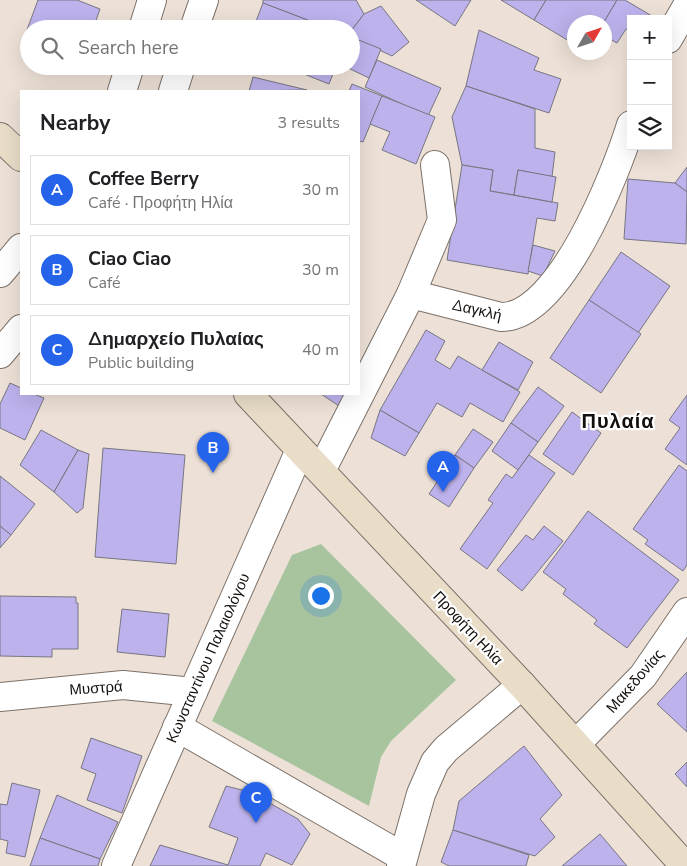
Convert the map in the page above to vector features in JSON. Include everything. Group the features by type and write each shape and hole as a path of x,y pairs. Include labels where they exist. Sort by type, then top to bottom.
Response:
{"main road":[{"path":"0,137 20,156"},
{"name":"Προφήτη Ηλία","path":"249,395 522,685 686,866"}],"street":[{"path":"146,20 152,0"},
{"path":"197,20 204,0"},
{"path":"672,33 687,6"},
{"path":"122,90 127,75"},
{"path":"173,90 178,75"},
{"name":"Δαγκλή","path":"411,294 501,317 519,314 532,305 546,293 559,275 599,207 619,164 627,138"},
{"path":"360,394 411,294 442,220 435,165"},
{"path":"0,274 20,249"},
{"path":"0,354 20,330"},
{"path":"321,471 360,395"},
{"name":"Κωνσταντίνου Παλαιολόγου","path":"116,866 300,450"},
{"name":"Μακεδονίας","path":"576,744 643,676 687,612"},
{"path":"177,727 402,862 421,794 435,762 446,749 522,685"},
{"name":"Μυστρά","path":"0,697 123,686 193,692"}],"green space":[{"path":"321,544 456,680 391,741 381,757 369,806 212,721 292,555"}],"building":[{"path":"38,0 77,0 100,9 96,20 31,20"},
{"path":"263,0 356,0 364,14 359,20 307,20 263,3"},
{"path":"416,0 471,0 455,26"},
{"path":"501,0 546,0 534,20"},
{"path":"546,0 617,0 608,15 567,15 567,40 534,20"},
{"path":"617,0 625,0 650,15 627,15 627,30 617,43 612,40 612,15 608,15"},
{"path":"263,3 307,20 256,20"},
{"path":"381,6 409,42 392,56 360,41 359,20 364,14"},
{"path":"479,30 539,58 534,70 561,79 549,113 466,86"},
{"path":"360,41 381,49 369,78 360,74"},
{"path":"377,60 441,88 428,116 365,87"},
{"path":"306,75 332,75 329,84"},
{"path":"253,77 307,90 249,90"},
{"path":"352,84 382,96 363,142 360,141 360,90 349,90"},
{"path":"466,86 535,109 535,148 555,152 552,177 518,170 514,195 490,191 493,170 462,165 452,117"},
{"path":"382,96 435,117 416,164 382,150 390,132 370,124"},
{"path":"462,165 493,170 490,191 558,203 555,221 537,218 528,274 447,260"},
{"path":"687,167 687,192 675,183"},
{"path":"518,170 556,177 552,202 514,195"},
{"path":"628,179 675,183 687,192 686,244 624,239"},
{"path":"533,245 555,251 543,276 528,271"},
{"path":"621,252 670,286 638,333 589,300"},
{"path":"589,300 641,334 601,393 550,358"},
{"path":"426,330 445,341 435,360 450,369 458,356 520,392 503,422 470,403 462,417 437,403 419,433 380,410"},
{"path":"499,342 533,362 518,390 482,370"},
{"path":"10,383 20,388 20,395 36,395 44,398 25,440 0,428 0,404"},
{"path":"538,387 564,406 538,442 511,423"},
{"path":"322,395 351,395 342,408"},
{"path":"687,395 687,465 665,449 680,428 669,420"},
{"path":"380,410 419,433 405,456 371,438"},
{"path":"572,412 601,433 573,475 543,454"},
{"path":"511,423 538,442 518,470 492,451"},
{"path":"473,429 493,442 474,468 455,455"},
{"path":"41,430 78,450 54,492 20,465"},
{"path":"103,448 185,455 176,564 95,557"},
{"path":"78,450 89,454 83,508 77,513 54,492"},
{"path":"455,455 474,468 449,507 429,494"},
{"path":"529,455 555,473 487,569 460,549 493,503 488,500 506,474 512,478"},
{"path":"679,465 687,471 687,565 683,571 645,544 648,540 633,529"},
{"path":"0,476 35,504 11,535 0,526"},
{"path":"588,511 679,580 627,648 594,624 597,620 563,594 566,589 543,572"},
{"path":"0,526 11,535 0,548"},
{"path":"544,526 563,541 522,591 497,570 526,535 533,540"},
{"path":"0,596 76,597 76,603 78,603 78,649 52,649 52,657 0,656"},
{"path":"122,609 169,614 165,657 117,652"},
{"path":"687,672 687,732 657,704"},
{"path":"91,738 142,756 122,813 87,800 96,774 81,768"},
{"path":"524,746 562,795 540,819 555,837 535,856 453,830 459,801"},
{"path":"687,762 687,787 675,774"},
{"path":"12,783 40,790 25,857 6,853 8,841 0,839 0,804 7,805"},
{"path":"226,786 250,792 298,819 310,834 292,865 266,853 260,866 150,866 160,845 228,865 238,838 209,827"},
{"path":"57,795 118,822 100,859 40,838"},
{"path":"453,830 529,855 526,866 449,866 441,862"},
{"path":"600,834 627,866 562,866"},
{"path":"40,838 100,859 98,866 30,866"}],"place":[{"name":"Ciao Ciao","path":"213,473"},
{"name":"Coffee Berry","path":"443,492"},
{"name":"Δημαρχείο Πυλαίας","path":"256,823"}],"district":[{"name":"Πυλαία","path":"618,421"}]}
